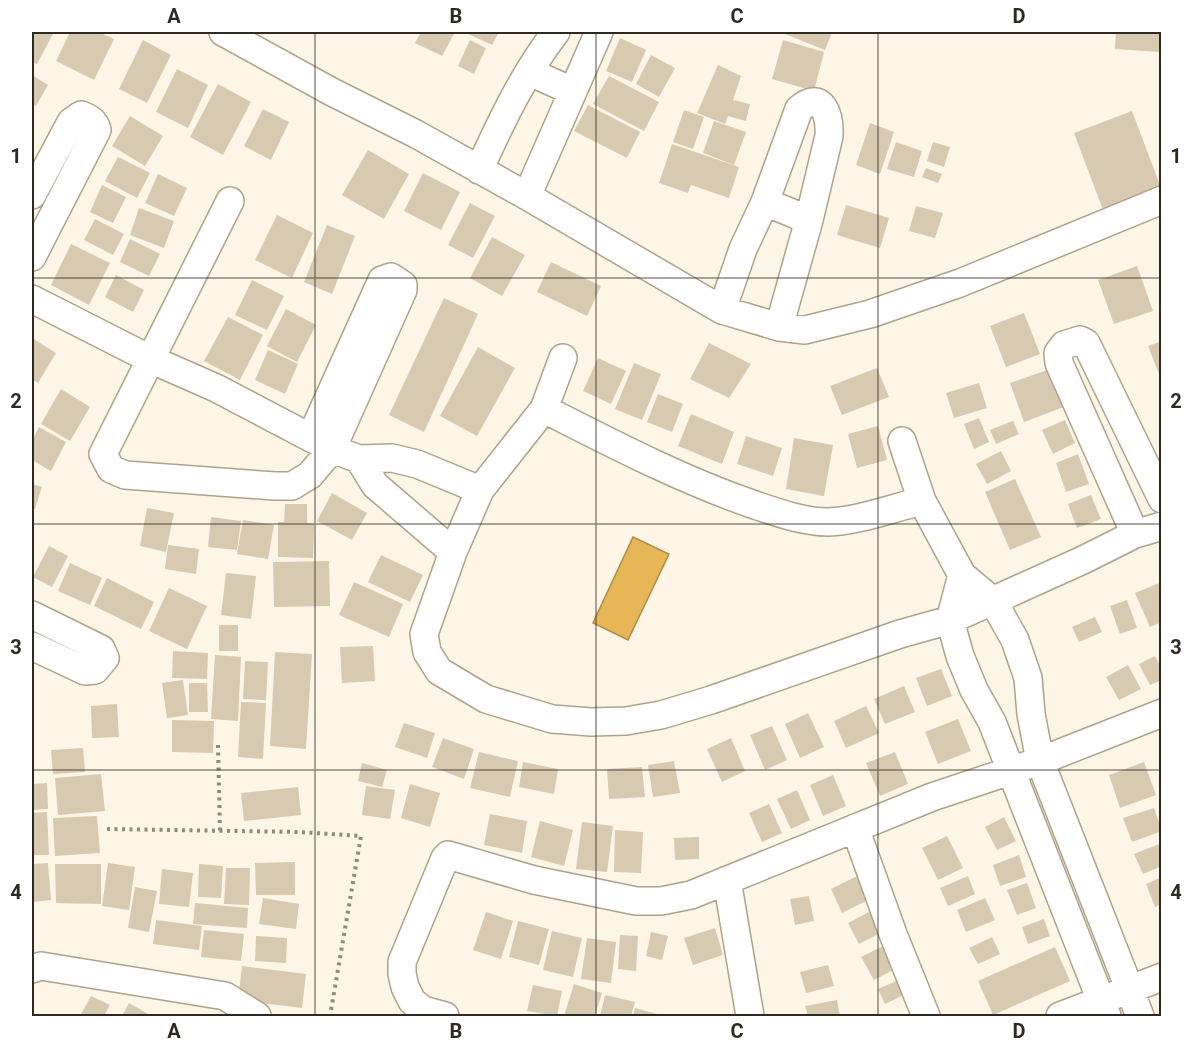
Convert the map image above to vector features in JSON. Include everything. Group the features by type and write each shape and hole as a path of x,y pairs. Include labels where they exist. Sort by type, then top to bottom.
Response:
{"street":[{"path":"224,32 527,196 723,310 779,327 805,330 870,314 960,283 1161,200"},
{"path":"479,170 530,72 556,32"},
{"path":"527,196 598,32"},
{"path":"530,72 572,91"},
{"path":"723,310 743,249 765,202 799,109 810,102 821,104 829,117 829,136 809,220 779,327"},
{"path":"32,195 71,122 81,116 89,118 96,125 97,130 32,257"},
{"path":"230,201 103,454 111,469 125,475 275,486 292,486 310,475 382,280 391,277 403,285 403,290 322,443"},
{"path":"765,202 809,220"},
{"path":"32,299 150,359 216,388 322,443 359,459 392,458 417,464 480,490"},
{"path":"1135,534 1059,363 1058,353 1064,345 1080,340 1086,343 1161,499"},
{"path":"563,358 544,409 480,490 453,552 424,634 427,652 439,671 486,699 552,719 626,721 661,715 711,700 900,634 950,620 1135,534 1161,526"},
{"path":"544,409 659,467 727,495 792,516 826,522 846,520 922,501"},
{"path":"902,441 922,501 962,575 993,601 1015,640 1028,678 1031,714 1040,761 1140,1017"},
{"path":"359,459 375,485 453,552"},
{"path":"962,575 950,620 960,656 992,722 1104,1009"},
{"path":"32,615 101,649 105,658 95,670 85,671 32,646"},
{"path":"445,1017 423,1010 412,1001 405,987 402,962 448,855 534,880 636,901 661,901 691,895 933,797 1040,761 1161,713"},
{"path":"855,828 926,1017"},
{"path":"727,880 750,1017"},
{"path":"32,969 41,966 225,996 257,1017"},
{"path":"1060,1017 1104,1009 1130,990 1161,977"}],"path":[{"path":"218,745 220,831"},
{"path":"107,830 362,836 330,1017"}],"shaded area":[{"path":"633,537 669,554 628,640 593,623"}],"building":[{"path":"32,32 54,32 37,64 32,62"},
{"path":"70,32 99,32 114,39 94,80 56,61"},
{"path":"421,32 455,32 442,56 415,43"},
{"path":"464,32 499,32 492,45"},
{"path":"786,32 832,32 825,50 785,34"},
{"path":"1116,32 1161,32 1160,52 1115,49"},
{"path":"620,38 646,50 632,82 606,71"},
{"path":"143,40 171,55 147,103 119,89"},
{"path":"470,40 486,48 474,74 458,66"},
{"path":"783,40 824,52 814,91 772,79"},
{"path":"651,55 675,68 659,97 636,84"},
{"path":"718,65 741,76 733,100 750,104 746,121 728,116 725,124 697,113"},
{"path":"177,69 208,85 188,128 156,112"},
{"path":"32,75 48,85 36,106 32,104"},
{"path":"609,76 659,102 644,131 593,104"},
{"path":"218,84 251,102 223,155 190,137"},
{"path":"588,105 640,132 627,158 574,131"},
{"path":"263,109 289,122 271,160 244,146"},
{"path":"684,110 704,117 693,149 673,142"},
{"path":"1132,111 1161,188 1103,210 1074,133"},
{"path":"130,116 163,136 145,166 112,146"},
{"path":"714,121 746,132 734,165 703,153"},
{"path":"870,123 894,132 880,174 856,165"},
{"path":"896,142 922,151 914,177 887,169"},
{"path":"933,142 950,147 944,167 927,161"},
{"path":"672,144 739,167 729,198 691,185 688,193 659,183"},
{"path":"368,150 409,174 384,219 342,195"},
{"path":"118,157 150,173 137,198 105,181"},
{"path":"926,168 942,174 938,183 922,177"},
{"path":"423,173 460,192 441,230 404,211"},
{"path":"158,174 187,188 174,216 145,203"},
{"path":"102,185 126,197 113,223 90,212"},
{"path":"470,203 495,216 473,258 448,245"},
{"path":"846,205 889,218 880,248 837,235"},
{"path":"916,206 943,213 935,238 909,231"},
{"path":"139,208 174,221 164,248 130,235"},
{"path":"277,215 313,233 292,278 255,260"},
{"path":"95,219 124,234 113,255 84,240"},
{"path":"327,225 355,236 332,294 304,282"},
{"path":"492,237 525,255 502,296 470,278"},
{"path":"130,239 160,254 149,276 120,262"},
{"path":"71,244 110,263 89,305 51,285"},
{"path":"551,262 601,286 587,316 537,292"},
{"path":"1137,266 1153,311 1114,324 1098,280"},
{"path":"116,275 144,290 133,312 105,297"},
{"path":"252,280 284,296 267,330 235,315"},
{"path":"444,298 478,314 424,432 389,415"},
{"path":"286,309 316,325 297,362 267,346"},
{"path":"1024,313 1040,354 1006,367 990,326"},
{"path":"228,317 263,335 240,380 204,361"},
{"path":"32,338 56,353 38,383 32,379"},
{"path":"1162,341 1162,379 1161,379 1148,346"},
{"path":"709,343 751,364 729,398 690,379"},
{"path":"478,347 515,368 477,436 440,416"},
{"path":"268,350 298,364 285,394 255,380"},
{"path":"598,358 626,371 611,404 583,391"},
{"path":"634,363 661,374 642,420 615,409"},
{"path":"877,368 889,397 842,415 830,386"},
{"path":"1050,369 1064,407 1024,422 1010,383"},
{"path":"979,383 987,408 954,418 946,393"},
{"path":"61,389 90,407 70,441 41,424"},
{"path":"658,394 683,404 672,432 647,422"},
{"path":"691,414 734,432 722,464 678,446"},
{"path":"979,418 989,442 974,449 964,424"},
{"path":"1065,420 1075,443 1053,454 1042,430"},
{"path":"1013,421 1019,434 996,444 990,430"},
{"path":"878,426 887,460 857,468 848,434"},
{"path":"39,427 66,442 51,471 32,460 32,441"},
{"path":"746,436 782,448 773,476 737,464"},
{"path":"794,438 833,445 824,496 786,489"},
{"path":"1001,451 1011,471 987,484 976,464"},
{"path":"1078,454 1089,484 1066,492 1056,463"},
{"path":"1015,479 1041,537 1010,550 985,492"},
{"path":"32,484 42,487 35,509 32,508"},
{"path":"332,493 367,513 352,540 317,521"},
{"path":"1091,495 1101,519 1077,528 1068,504"},
{"path":"285,504 307,504 307,523 314,524 313,558 278,557 278,522 284,522"},
{"path":"147,508 174,513 166,552 140,546"},
{"path":"211,517 241,521 237,550 208,547"},
{"path":"243,520 274,525 268,559 237,554"},
{"path":"168,545 199,549 196,574 165,569"},
{"path":"49,546 68,556 52,587 33,577"},
{"path":"381,555 423,575 410,602 368,582"},
{"path":"329,561 330,606 274,607 273,562"},
{"path":"70,563 102,578 90,605 58,591"},
{"path":"226,573 256,576 251,619 221,615"},
{"path":"107,578 154,602 141,629 94,606"},
{"path":"354,582 403,604 389,637 339,615"},
{"path":"1162,582 1162,622 1150,627 1135,593"},
{"path":"169,588 207,606 187,649 149,631"},
{"path":"1127,600 1137,628 1120,634 1110,606"},
{"path":"1095,617 1102,632 1079,642 1072,627"},
{"path":"219,625 238,625 238,651 219,651"},
{"path":"373,646 375,681 342,683 340,647"},
{"path":"173,651 208,653 207,679 172,678"},
{"path":"275,652 312,654 306,749 270,746"},
{"path":"215,655 241,657 238,721 211,719"},
{"path":"1155,656 1162,669 1162,680 1150,685 1139,664"},
{"path":"245,661 268,662 266,700 243,699"},
{"path":"1128,665 1141,689 1119,700 1106,677"},
{"path":"941,669 952,696 927,706 916,678"},
{"path":"183,680 188,715 167,718 162,683"},
{"path":"189,683 207,683 208,712 189,712"},
{"path":"904,686 915,712 885,724 874,699"},
{"path":"241,702 266,703 263,759 238,757"},
{"path":"117,704 119,737 92,738 91,706"},
{"path":"866,706 879,733 846,748 834,721"},
{"path":"808,713 824,747 800,758 785,724"},
{"path":"958,719 971,751 938,764 925,732"},
{"path":"172,720 214,721 213,753 172,752"},
{"path":"404,723 435,733 427,758 395,747"},
{"path":"772,726 787,760 765,770 750,735"},
{"path":"443,738 474,749 464,779 432,767"},
{"path":"731,738 745,771 722,782 707,749"},
{"path":"83,748 85,772 53,774 51,750"},
{"path":"479,752 518,761 510,797 470,788"},
{"path":"895,752 908,784 880,796 866,763"},
{"path":"674,761 680,793 653,797 648,765"},
{"path":"523,762 558,769 554,794 519,787"},
{"path":"1144,762 1156,795 1120,808 1109,775"},
{"path":"362,763 387,770 382,787 358,781"},
{"path":"642,767 645,797 609,799 607,769"},
{"path":"101,774 105,811 58,815 55,778"},
{"path":"833,775 846,806 823,816 810,785"},
{"path":"47,783 48,809 32,810 32,784"},
{"path":"410,784 440,793 430,827 401,818"},
{"path":"366,786 395,790 390,819 362,815"},
{"path":"298,787 301,815 244,821 241,793"},
{"path":"797,790 810,820 791,829 777,799"},
{"path":"769,804 782,833 762,842 749,813"},
{"path":"1154,808 1162,831 1132,842 1123,818"},
{"path":"47,812 49,855 32,855 32,813"},
{"path":"490,814 527,821 522,853 484,845"},
{"path":"97,816 100,853 55,856 53,818"},
{"path":"1004,817 1016,841 997,850 985,827"},
{"path":"540,821 573,830 564,866 531,857"},
{"path":"582,822 613,826 607,872 576,869"},
{"path":"615,830 643,832 641,873 614,872"},
{"path":"947,836 963,868 938,880 922,848"},
{"path":"699,837 699,859 675,860 674,838"},
{"path":"1162,843 1162,866 1143,874 1134,854"},
{"path":"1019,855 1026,877 1000,886 993,865"},
{"path":"295,862 295,895 256,895 255,863"},
{"path":"48,863 51,900 32,902 32,864"},
{"path":"108,863 135,867 129,910 102,906"},
{"path":"55,864 101,864 101,904 56,903"},
{"path":"199,864 223,866 221,898 198,897"},
{"path":"226,868 250,868 249,905 224,904"},
{"path":"162,869 193,873 189,907 159,904"},
{"path":"859,875 870,899 842,913 831,889"},
{"path":"968,876 975,894 948,906 940,888"},
{"path":"1162,877 1162,904 1155,907 1146,884"},
{"path":"1027,883 1036,908 1017,915 1007,890"},
{"path":"135,887 157,891 149,932 128,928"},
{"path":"809,896 814,921 795,925 790,899"},
{"path":"263,898 299,904 296,929 259,924"},
{"path":"985,898 995,920 966,932 957,910"},
{"path":"195,903 248,908 247,928 193,924"},
{"path":"875,909 886,930 859,944 848,923"},
{"path":"486,912 513,921 501,959 473,950"},
{"path":"1044,919 1050,936 1028,944 1022,927"},
{"path":"156,920 202,926 199,950 153,944"},
{"path":"518,921 549,929 539,965 509,957"},
{"path":"715,928 723,955 693,965 684,938"},
{"path":"204,930 244,934 241,961 201,957"},
{"path":"552,931 582,938 573,977 543,970"},
{"path":"651,932 668,936 662,960 646,956"},
{"path":"620,935 638,936 636,971 618,969"},
{"path":"256,936 287,938 286,963 255,961"},
{"path":"992,937 1000,954 978,964 969,948"},
{"path":"587,938 616,942 611,983 581,979"},
{"path":"887,944 899,967 874,980 861,957"},
{"path":"1055,947 1070,981 993,1015 978,981"},
{"path":"828,965 834,986 806,993 800,972"},
{"path":"242,966 306,974 302,1008 238,1000"},
{"path":"903,978 910,992 885,1004 878,989"},
{"path":"574,984 602,993 595,1016 564,1016"},
{"path":"533,985 562,991 557,1016 527,1011"},
{"path":"605,995 635,1002 631,1016 600,1016"},
{"path":"91,996 110,1005 104,1016 80,1016"},
{"path":"837,1000 840,1016 808,1016 805,1006"},
{"path":"129,1003 150,1015 122,1016"},
{"path":"635,1008 665,1016 633,1016"}]}
